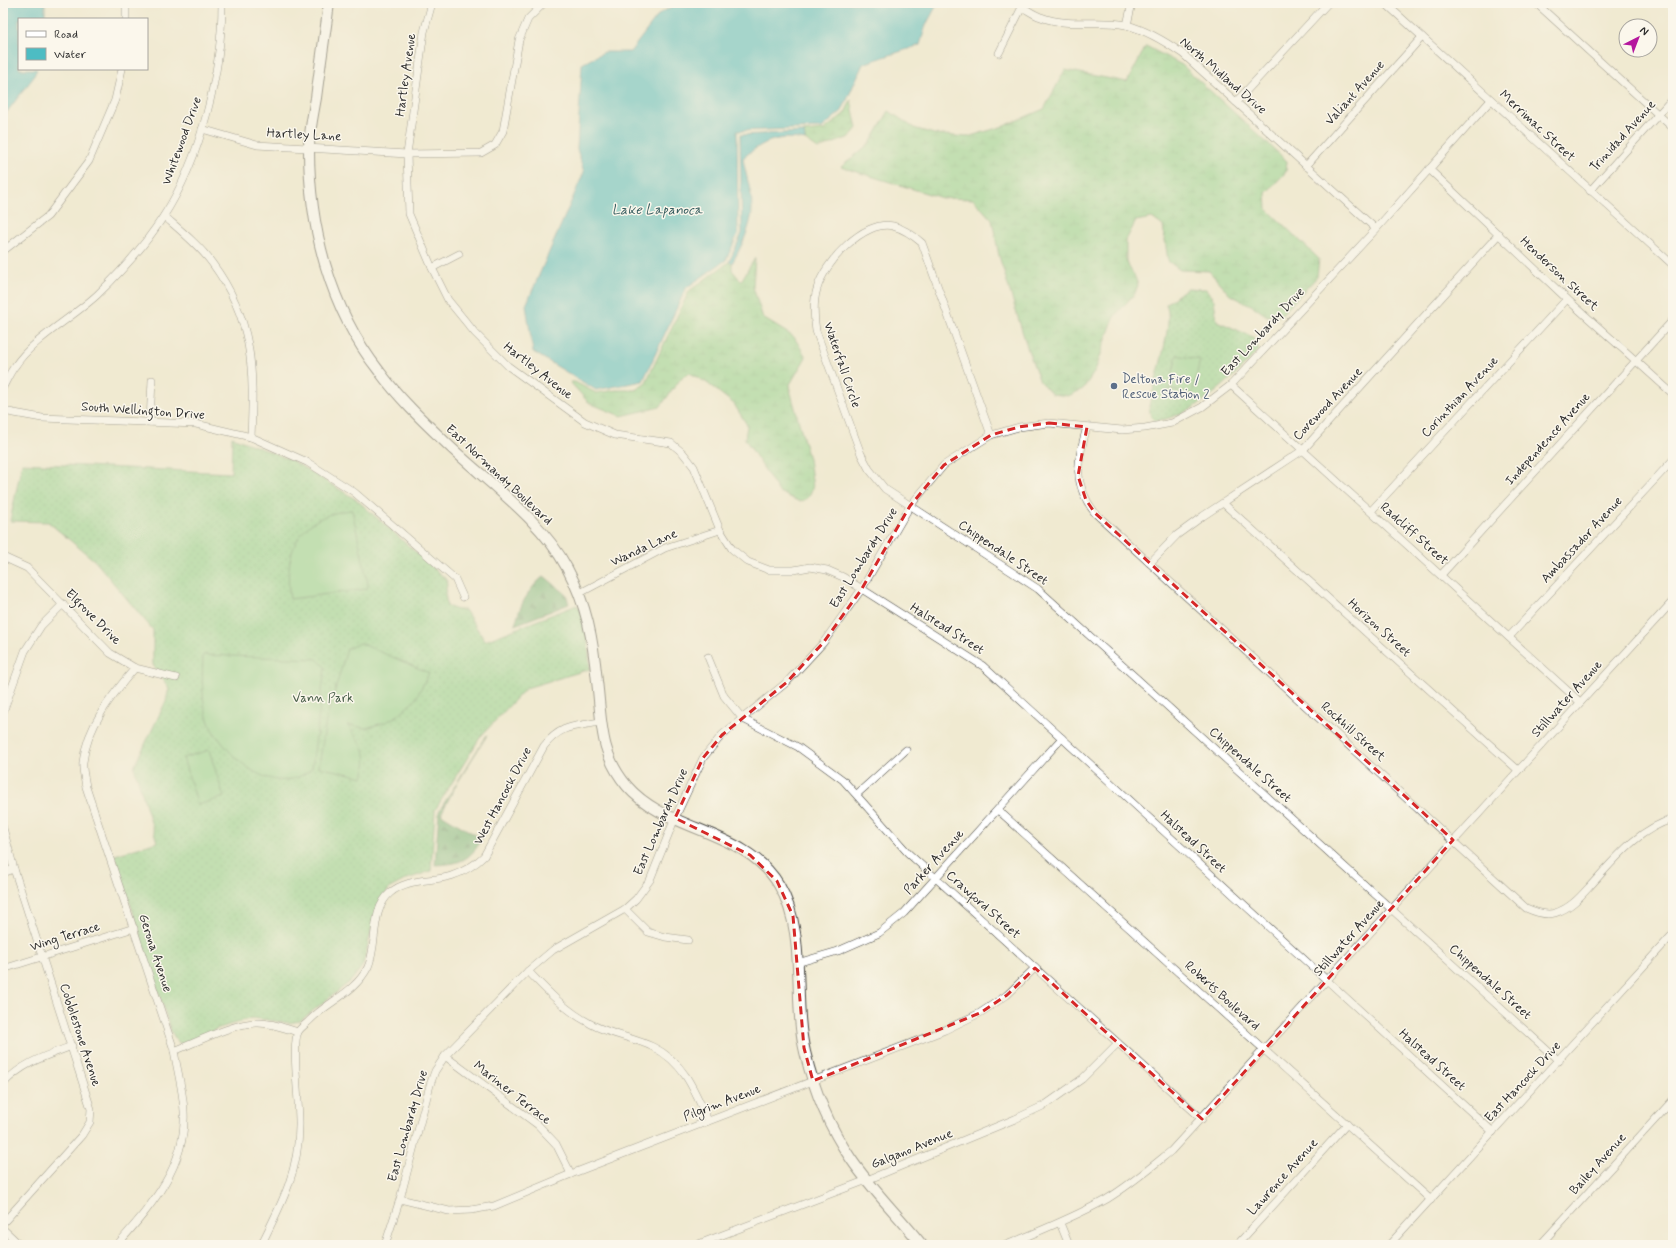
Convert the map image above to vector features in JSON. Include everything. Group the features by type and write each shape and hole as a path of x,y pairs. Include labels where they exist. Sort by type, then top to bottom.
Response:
{"street":[{"path":"126,3 126,18"},
{"name":"Whitewood Drive","path":"3,387 15,365 43,337 82,308 108,285 140,250 164,216 186,173 210,105 217,70 222,3"},
{"name":"East Normandy Boulevard","path":"330,3 309,147 314,225 322,256 351,328 377,370 413,411 470,466 526,515 550,541 564,563 580,594 587,616 598,682 600,722 603,741 615,769 624,783 649,805 734,845 750,855 763,865 777,881 793,916 804,1048 813,1081 829,1122 852,1160 867,1180 922,1245"},
{"name":"Hartley Avenue","path":"432,3 424,32 407,154 409,214 432,268 448,300 475,334 514,370 585,422 615,434 671,443 683,453 694,467 720,530 732,549 748,562 769,570 794,570 810,567 827,570 842,577 861,590"},
{"name":"Hartley Lane","path":"202,129 257,145 407,154 481,153 495,145 503,131 519,40 528,20 544,3"},
{"path":"1127,25 1132,3"},
{"path":"1236,102 1328,3"},
{"name":"Merrimac Street","path":"1385,3 1673,265"},
{"path":"1536,3 1673,128"},
{"path":"998,53 1023,5"},
{"name":"North Midland Drive","path":"1023,5 1040,17 1059,22 1100,22 1127,25 1163,40 1182,54 1376,229"},
{"name":"Valiant Avenue","path":"1306,166 1422,37"},
{"path":"3,251 48,216 89,161 115,100 122,70"},
{"name":"Trinidad Avenue","path":"1590,191 1673,98"},
{"name":"East Lombardy Drive","path":"385,1245 400,1199 430,1086 435,1071 445,1056 528,971 553,950 625,909 636,899 650,880 675,818 703,758 722,735 787,682 822,642 861,590 910,506 944,465 991,435 1019,427 1049,423 1122,430 1172,423 1202,408 1232,385 1376,229 1491,100"},
{"name":"Henderson Street","path":"1429,170 1567,299 1673,394"},
{"path":"164,216 192,241 212,262 233,297 248,336 254,386 252,437"},
{"name":"Waterfall Circle","path":"910,506 884,489 869,470 861,454 816,332 814,317 817,289 825,270 854,239 872,229 882,226 892,226 911,233 922,243 991,435"},
{"name":"Covewood Avenue","path":"1150,563 1178,535 1203,516 1224,504 1303,450 1499,234"},
{"path":"432,268 459,254"},
{"name":"Corinthian Avenue","path":"1371,512 1567,299"},
{"name":"Independence Avenue","path":"1441,575 1673,320"},
{"path":"150,422 152,380"},
{"name":"Radcliff Street","path":"1232,385 1580,702"},
{"name":"South Wellington Drive","path":"3,411 42,418 196,424 252,437 307,462 354,492 455,579 463,598"},
{"name":"Rockhill Street","path":"1087,426 1078,476 1086,500 1095,513 1526,908 1538,913 1554,913 1572,905 1629,844 1651,828 1673,819"},
{"name":"Ambassador Avenue","path":"1509,637 1673,460"},
{"name":"Horizon Street","path":"1224,504 1518,770"},
{"name":"Chippendale Street","path":"910,506 1038,589 1559,1061"},
{"name":"Wanda Lane","path":"580,594 665,548 720,530"},
{"name":"Elgrove Drive","path":"3,557 27,568 110,653 135,668 176,678"},
{"name":"Halstead Street","path":"861,590 983,666 1493,1132"},
{"name":"Stillwater Avenue","path":"1006,1245 1060,1223 1107,1198 1143,1174 1171,1151 1202,1119 1453,840 1673,601"},
{"path":"3,712 25,651 41,626 63,604"},
{"path":"708,657 724,696 743,719"},
{"name":"Gerona Avenue","path":"117,1245 154,1202 171,1174 178,1156 184,1111 174,1052 86,787 82,764 87,741 102,711 114,692 135,668"},
{"name":"Crawford Street","path":"743,719 798,747 825,765 857,794 886,830 908,853 1202,1119"},
{"name":"West Hancock Drive","path":"298,1032 319,1010 351,990 364,974 370,962 381,908 390,893 407,883 451,876 475,865 484,856 544,746 553,734 564,728 600,722"},
{"name":"Parker Avenue","path":"797,963 838,951 879,932 904,913 1062,738"},
{"path":"857,794 906,750"},
{"name":"Roberts Boulevard","path":"998,810 1431,1200"},
{"name":"Cobblestone Avenue","path":"3,828 14,869 91,1109 90,1122 82,1136 3,1223"},
{"path":"3,872 14,869"},
{"path":"625,909 648,932 665,937 688,940"},
{"name":"Wing Terrace","path":"3,969 134,928"},
{"name":"East Hancock Drive","path":"1389,1245 1671,939"},
{"name":"Pilgrim Avenue","path":"400,1199 449,1211 471,1210 494,1206 571,1174 945,1030 980,1013 1008,995 1035,968"},
{"path":"528,971 570,1012 592,1025 653,1047 668,1057 681,1068 694,1087 708,1121"},
{"path":"174,1052 232,1028 255,1022 298,1032 296,1050 300,1126 294,1169 286,1195 261,1245"},
{"name":"Galgano Avenue","path":"696,1245 867,1180 976,1136 1045,1105 1082,1079 1118,1043"},
{"path":"3,1084 13,1073 31,1061 72,1046"},
{"name":"Mariner Terrace","path":"445,1056 538,1125 556,1144 571,1174"},
{"name":"Bailey Avenue","path":"1540,1245 1673,1100"},
{"name":"Lawrence Avenue","path":"1237,1245 1347,1124"},
{"path":"1060,1223 1069,1245"},
{"path":"3,1229 20,1245"}],"highlighted area":[{"path":"1049,423 1087,427 1078,476 1086,500 1095,513 1453,840 1202,1119 1035,968 1007,995 980,1013 813,1081 804,1048 793,916 777,881 750,855 675,818 703,758 722,735 787,682 823,643 861,590 910,506 944,465 991,435 1019,427"}],"green space":[{"path":"1146,46 1182,65 1287,161 1286,172 1266,193 1267,209 1319,259 1317,277 1280,316 1267,316 1253,306 1230,295 1209,271 1180,270 1168,261 1163,226 1152,218 1136,221 1126,240 1126,262 1138,285 1135,293 1114,317 1095,371 1083,389 1068,396 1052,394 1040,382 1028,350 999,256 992,220 973,199 942,198 841,167 870,143 889,111 914,128 934,134 967,137 1004,126 1044,109 1065,70 1127,82"},
{"path":"851,100 857,128 850,137 818,149 805,140 804,132 824,130 845,113"},
{"path":"755,258 753,287 763,318 794,337 806,357 789,386 809,459 813,487 808,498 800,502 779,492 745,439 747,425 734,404 707,383 690,373 682,377 660,407 621,416 589,403 570,382 575,382 596,393 616,390 635,390 645,384 689,291 729,262 732,263 732,270 741,281"},
{"path":"1187,288 1206,289 1214,300 1217,321 1253,337 1259,350 1225,384 1199,404 1185,412 1155,421 1151,417 1149,406 1166,338 1168,312 1166,304"},
{"path":"1177,355 1200,360 1192,394 1169,389"},
{"name":"Vann Park","path":"232,437 291,460 357,500 448,581 445,593 447,606 457,610 465,610 485,641 577,605 586,627 590,669 526,688 481,736 435,810 431,871 407,879 390,888 377,906 363,965 352,980 300,1021 289,1023 252,1018 216,1029 189,1044 178,1043 171,1031 115,855 157,842 134,767 166,701 169,688 153,665 153,630 95,561 48,522 10,521 22,463 231,473"},
{"path":"352,510 368,584 367,589 290,599 288,581 289,565 298,538 307,527 319,519 334,513"},
{"path":"544,576 566,594 569,604 515,625 525,598 533,586"},
{"path":"360,643 429,673 415,700 397,716 386,722 366,728 347,725 360,743 365,754 366,760 363,777 319,767 326,721 347,649"},
{"path":"203,655 317,659 325,667 312,768 300,776 287,780 275,780 262,776 250,769 229,751 213,731 207,717 203,691"},
{"path":"487,735 456,785 441,814 482,839 473,852 463,860 451,864 435,865 439,811"},
{"path":"209,750 224,797 198,805 183,758"}],"water":[{"path":"3,3 45,3 45,18 18,18 18,70 37,70 33,78 3,117"},
{"name":"Lake Lapanoca","path":"678,3 938,3 926,25 920,45 863,64 842,111 822,128 737,131 738,234 726,260 686,288 643,381 596,390 533,352 526,305 584,172 577,149 582,64 604,52 630,52 659,14"},
{"path":"804,132 805,140 787,138 772,140 758,147 743,158 751,195 752,213 742,244 732,263 729,262 742,233 740,135"}],"place":[{"name":"Deltona Fire / Rescue Station 2","path":"1114,386"}]}
